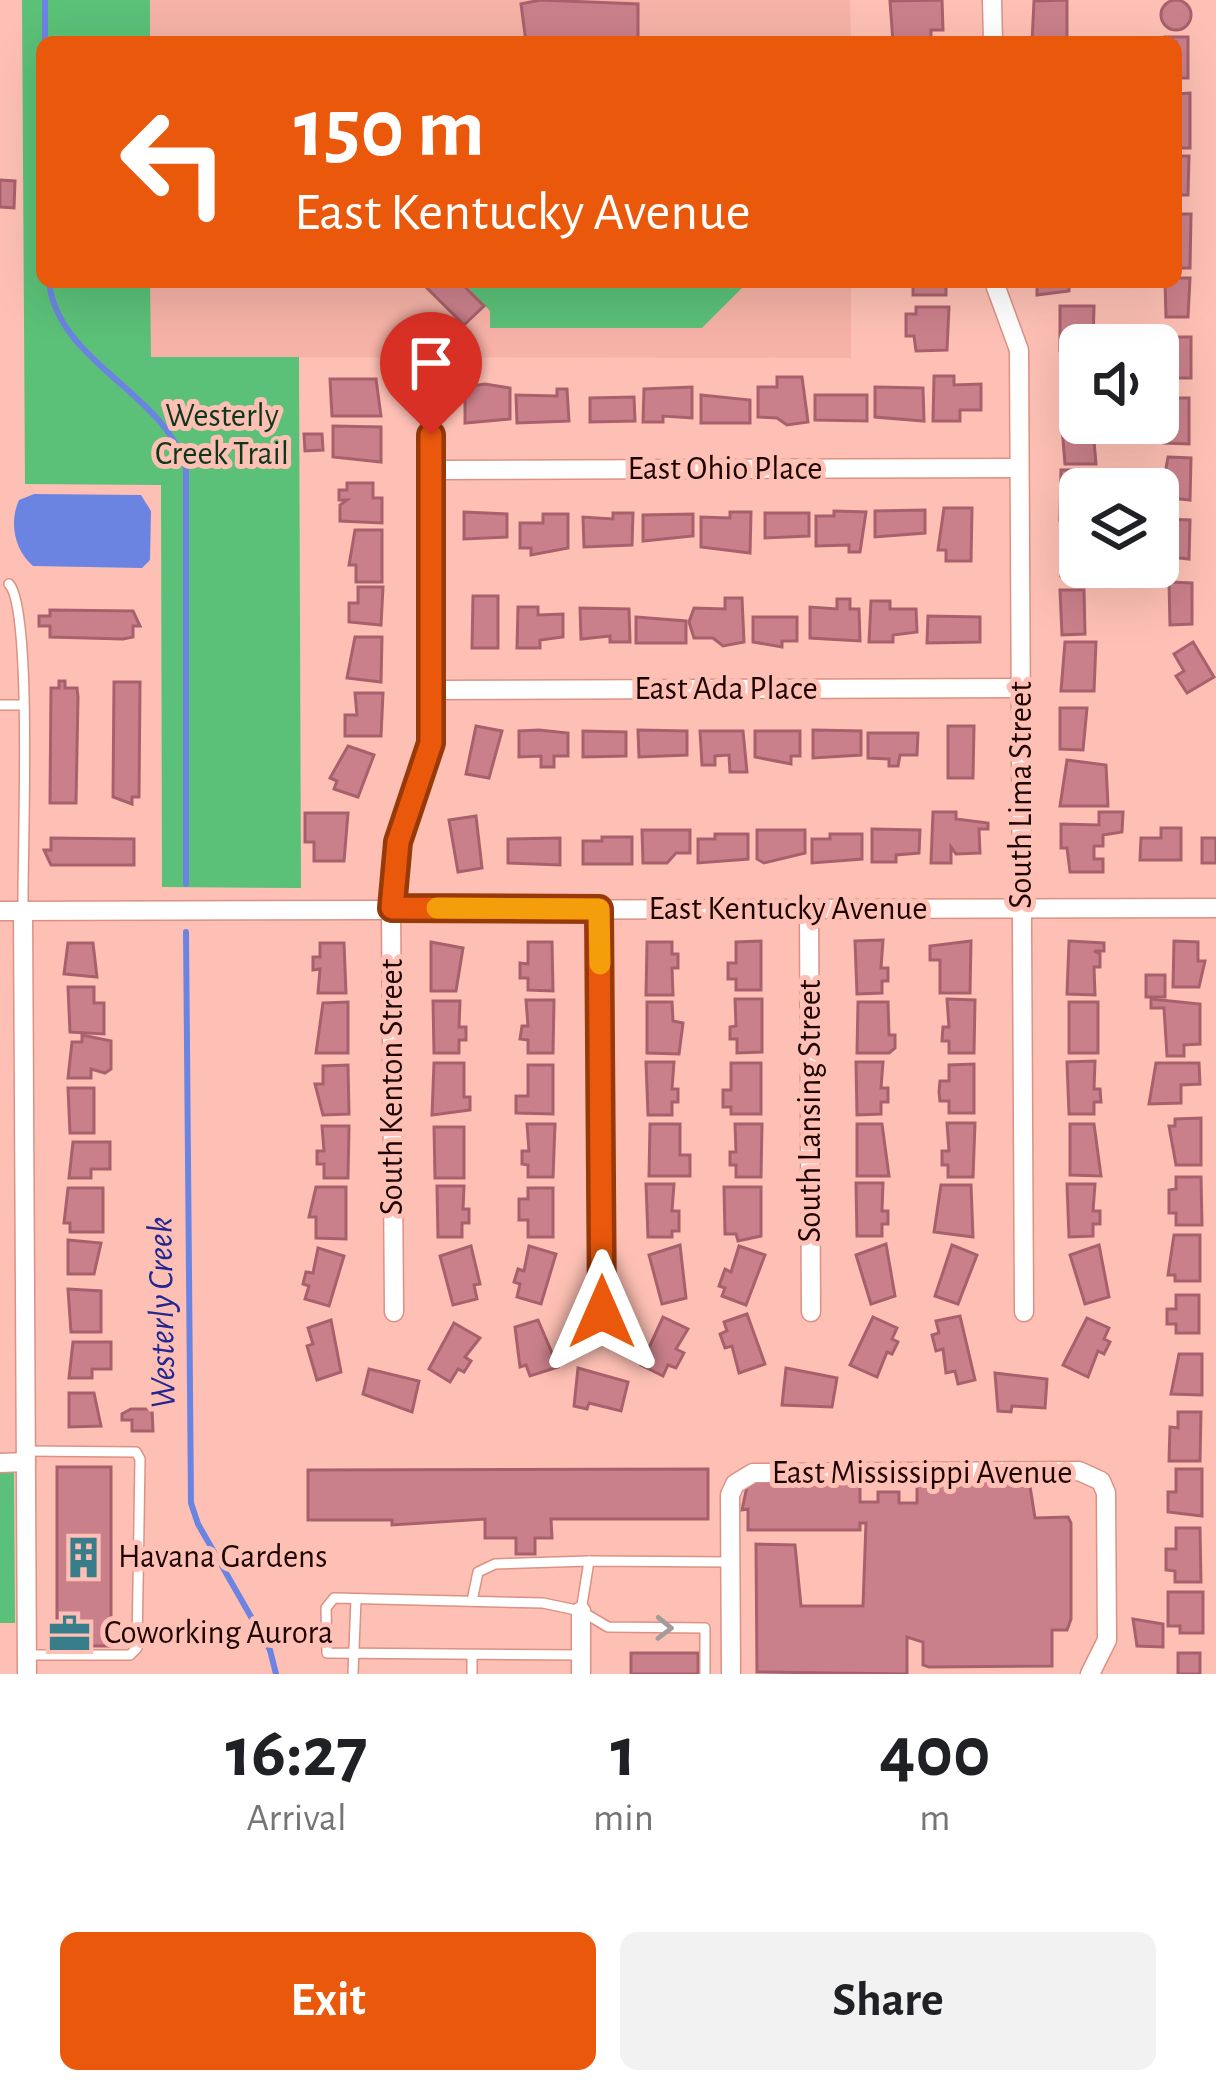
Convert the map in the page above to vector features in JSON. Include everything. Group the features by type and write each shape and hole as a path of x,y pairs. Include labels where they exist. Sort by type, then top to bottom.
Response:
{"street":[{"path":"992,0 993,36"},
{"name":"South Lima Street","path":"996,288 1018,350 1024,1312"},
{"name":"South Kenton Street","path":"394,1312 392,908 398,842 431,743 431,365"},
{"name":"East Ohio Place","path":"431,470 1019,468"},
{"name":"East Ada Place","path":"432,690 1020,688"},
{"name":"East Kentucky Avenue","path":"0,910 1216,908"},
{"path":"599,909 602,1312"},
{"path":"23,910 27,1665"},
{"name":"South Lansing Street","path":"809,910 811,1312"},
{"path":"0,1462 26,1457"},
{"name":"East Mississippi Avenue","path":"731,1674 730,1495 735,1484 753,1473 1086,1472 1106,1493 1107,1640 1090,1674"},
{"path":"581,1611 581,1665"}],"lane":[{"path":"9,584 17,592 24,645 23,910"},
{"path":"0,706 21,706"},
{"path":"26,1457 136,1452 140,1459 137,1648 130,1655 27,1665"},
{"path":"581,1611 589,1562"},
{"path":"472,1601 478,1572 495,1564 730,1562"},
{"path":"581,1665 472,1654 327,1653 326,1608 334,1598 543,1603 581,1611 608,1627 705,1628 705,1674"},
{"path":"353,1674 356,1599"},
{"path":"472,1654 472,1674"}],"shaded area":[{"path":"150,0 850,0 851,36 150,36"},
{"path":"150,288 851,288 851,358 150,357"}],"green space":[{"name":"Westerly Creek Trail","path":"22,0 150,0 150,36 36,36 36,288 150,288 151,357 299,357 301,888 162,887 161,485 25,484"},
{"path":"469,288 742,288 702,328 490,328 490,311"},
{"path":"0,1470 14,1470 15,1623 0,1623"}],"water":[{"path":"34,494 141,495 151,511 150,560 142,568 33,566 21,552 14,526 19,500"}],"building":[{"path":"540,0 638,4 638,36 525,36 521,4"},
{"path":"942,0 943,30 931,30 931,36 893,36 890,1"},
{"path":"1067,0 1067,36 1032,36 1034,1"},
{"path":"1176,0 1187,4 1191,15 1187,26 1176,30 1165,26 1161,15 1165,4"},
{"path":"1182,37 1188,37 1188,78 1182,78"},
{"path":"1190,93 1190,148 1182,148 1182,94"},
{"path":"1182,156 1189,156 1188,195 1182,195"},
{"path":"0,180 15,181 14,208 0,207"},
{"path":"1182,214 1191,214 1190,268 1182,268"},
{"path":"1182,278 1190,278 1188,317 1166,317 1165,288 1182,288"},
{"path":"427,288 466,288 484,306 464,325"},
{"path":"913,288 946,288 946,295 913,295"},
{"path":"1037,288 1069,288 1069,291 1037,295"},
{"path":"1060,306 1094,306 1094,324 1060,324"},
{"path":"916,307 949,307 947,350 916,351 914,336 906,336 906,314 916,314"},
{"path":"1179,337 1191,337 1191,378 1179,378"},
{"path":"934,376 954,376 954,385 981,384 981,410 960,410 960,421 933,421"},
{"path":"777,377 802,377 808,422 787,425 777,418 758,417 758,387 777,387"},
{"path":"330,379 376,379 381,416 332,416"},
{"path":"465,387 510,388 510,419 465,423"},
{"path":"692,387 692,418 663,416 663,422 643,422 644,389"},
{"path":"875,387 923,388 924,421 875,417"},
{"path":"557,389 567,389 569,421 517,423 516,395 557,396"},
{"path":"701,395 750,400 750,423 701,423"},
{"path":"815,395 867,395 867,421 815,420"},
{"path":"634,397 635,421 590,422 590,398"},
{"path":"1179,398 1189,398 1189,444 1179,444"},
{"path":"333,426 381,427 381,462 333,457"},
{"path":"304,434 322,434 323,450 305,451"},
{"path":"1063,444 1094,444 1096,464 1065,464"},
{"path":"1168,457 1191,458 1190,500 1179,499 1179,468 1166,468"},
{"path":"347,483 373,483 373,498 382,498 382,523 340,521 340,505 347,500 339,500 339,490 347,490"},
{"path":"944,508 972,508 971,561 946,561 946,550 938,550"},
{"path":"925,510 925,533 875,537 875,511"},
{"path":"834,511 866,512 860,552 849,552 849,545 816,546 816,516 834,516"},
{"path":"464,512 507,514 507,537 464,539"},
{"path":"730,512 751,512 750,553 701,547 701,517 730,518"},
{"path":"613,513 633,513 632,545 584,547 583,517 613,519"},
{"path":"765,513 809,513 809,536 765,538"},
{"path":"543,514 568,514 568,548 531,555 531,548 520,548 520,523 543,523"},
{"path":"693,514 693,536 643,541 643,515"},
{"path":"1179,520 1190,520 1189,559 1179,558"},
{"path":"355,530 382,530 382,582 356,582 356,565 349,565"},
{"path":"1192,583 1192,624 1170,625 1169,588"},
{"path":"358,587 383,587 381,625 349,622 349,603 358,603"},
{"path":"1060,590 1084,590 1085,634 1062,635"},
{"path":"473,596 498,596 498,648 472,648"},
{"path":"725,598 742,598 744,642 723,646 713,638 694,638 689,622 694,608 725,609"},
{"path":"837,599 850,599 850,609 859,609 860,641 810,638 810,607 837,609"},
{"path":"871,601 890,601 890,609 916,609 917,632 893,635 893,642 869,642"},
{"path":"518,607 538,607 538,615 563,614 563,637 540,640 540,648 517,648"},
{"path":"580,608 629,609 630,642 610,642 610,636 581,639"},
{"path":"50,610 133,611 140,626 133,626 133,637 123,639 50,637 50,626 39,626 39,616 50,616"},
{"path":"928,616 980,617 980,642 927,643"},
{"path":"636,617 686,621 686,643 636,643"},
{"path":"753,617 797,617 797,641 782,641 782,647 753,642"},
{"path":"355,637 382,637 381,682 347,678"},
{"path":"1065,642 1096,642 1094,691 1061,691"},
{"path":"1193,642 1214,677 1187,693 1176,676 1184,671 1174,654"},
{"path":"59,681 65,681 65,688 77,688 76,803 50,803 51,688 59,688"},
{"path":"114,682 140,682 139,797 132,797 132,804 113,797"},
{"path":"355,693 383,693 381,736 345,736 345,715 357,715"},
{"path":"1060,708 1087,708 1083,750 1060,749"},
{"path":"476,726 502,731 489,778 466,774"},
{"path":"948,726 974,726 973,778 948,778"},
{"path":"638,730 687,731 687,755 639,757"},
{"path":"813,730 861,731 861,755 813,758"},
{"path":"519,731 568,733 568,756 554,756 554,767 541,767 541,756 519,757"},
{"path":"583,731 626,732 626,756 583,757"},
{"path":"700,731 743,731 747,772 730,772 729,755 715,756 715,765 702,765"},
{"path":"755,731 800,731 800,756 791,756 791,764 755,757"},
{"path":"868,733 918,733 917,755 900,755 898,766 889,766 889,759 868,758"},
{"path":"348,746 374,755 358,797 334,789 337,781 330,778"},
{"path":"1067,760 1106,765 1108,806 1060,806"},
{"path":"933,812 956,812 956,819 988,823 988,829 979,829 980,853 956,854 951,847 951,863 931,863"},
{"path":"1099,812 1123,812 1122,832 1103,835 1103,846 1094,846 1094,859 1103,859 1103,872 1070,872 1067,848 1061,848 1061,824 1099,825"},
{"path":"305,813 348,813 344,861 314,861 314,842 305,842"},
{"path":"476,816 482,868 458,872 449,820"},
{"path":"1161,828 1181,828 1181,860 1140,860 1141,838 1161,838"},
{"path":"872,829 920,830 919,853 896,855 896,862 872,862"},
{"path":"642,830 690,830 690,853 676,853 667,863 643,863"},
{"path":"757,830 805,830 805,853 764,863 757,859"},
{"path":"715,834 748,834 748,859 698,863 698,839 715,839"},
{"path":"830,834 862,834 862,859 812,863 812,839 830,839"},
{"path":"602,837 632,837 632,864 583,864 583,841 602,841"},
{"path":"51,838 134,839 134,865 51,865 44,850 51,850"},
{"path":"560,838 560,865 508,863 508,839"},
{"path":"1202,838 1216,838 1216,863 1202,863"},
{"path":"883,940 881,968 888,968 888,981 882,981 882,993 857,994 855,941"},
{"path":"761,941 761,990 736,990 736,979 728,979 728,963 736,963 736,942"},
{"path":"971,941 970,993 940,993 940,960 930,960 930,946"},
{"path":"1069,941 1104,943 1104,951 1094,951 1100,954 1100,967 1094,967 1095,995 1067,994"},
{"path":"1174,941 1198,942 1198,961 1205,961 1199,987 1173,987"},
{"path":"431,942 463,948 456,991 431,991"},
{"path":"528,942 552,942 553,991 528,990 528,978 520,978 520,963 528,964"},
{"path":"647,942 672,942 672,954 678,954 678,968 672,968 673,995 646,995"},
{"path":"68,943 93,943 97,977 64,974"},
{"path":"320,943 344,943 346,993 318,993 320,969 313,970 313,957 320,957"},
{"path":"1146,975 1165,975 1165,997 1146,997"},
{"path":"68,987 94,987 94,1003 104,1003 104,1034 70,1032"},
{"path":"735,999 762,999 762,1052 737,1053 737,1039 730,1039 730,1027 736,1026"},
{"path":"947,999 975,1000 974,1053 949,1053 949,1041 942,1041 943,1027 949,1027"},
{"path":"1151,999 1200,1004 1200,1044 1184,1045 1184,1056 1167,1056 1164,1008 1151,1008"},
{"path":"526,1000 554,1000 553,1053 528,1053 528,1040 520,1039 522,1026 528,1026"},
{"path":"433,1001 460,1001 459,1027 466,1027 466,1040 459,1040 459,1053 434,1053"},
{"path":"348,1002 348,1053 316,1053 323,1003"},
{"path":"647,1002 672,1002 673,1021 683,1023 679,1054 647,1053"},
{"path":"858,1002 888,1002 889,1035 895,1035 895,1048 889,1053 857,1053"},
{"path":"1069,1002 1098,1002 1098,1053 1069,1053"},
{"path":"82,1035 111,1041 111,1069 105,1073 91,1069 91,1078 68,1078 72,1042 82,1042"},
{"path":"1095,1061 1094,1089 1100,1089 1101,1102 1094,1102 1094,1114 1069,1114 1067,1062"},
{"path":"646,1062 674,1062 672,1089 678,1089 678,1102 672,1102 672,1115 648,1115"},
{"path":"856,1062 883,1062 881,1088 888,1088 888,1102 881,1102 881,1114 857,1115"},
{"path":"434,1063 464,1063 464,1097 470,1097 470,1110 432,1115"},
{"path":"731,1063 761,1063 761,1114 731,1114 731,1107 723,1107 723,1090 731,1090"},
{"path":"1156,1063 1199,1063 1200,1084 1181,1085 1181,1103 1149,1104"},
{"path":"974,1064 974,1113 949,1113 949,1101 940,1101 940,1081 949,1081 949,1065"},
{"path":"348,1065 349,1114 323,1115 315,1084 323,1084 323,1066"},
{"path":"528,1065 553,1065 553,1114 516,1113 516,1096 528,1096"},
{"path":"68,1088 94,1088 94,1133 70,1133"},
{"path":"1201,1118 1201,1165 1176,1165 1169,1126 1175,1126 1175,1119"},
{"path":"947,1123 975,1123 973,1177 948,1177 948,1165 942,1165 942,1151 949,1151"},
{"path":"527,1124 555,1124 553,1177 528,1177 528,1165 522,1164 522,1151 529,1151"},
{"path":"650,1124 680,1124 680,1155 690,1155 690,1176 649,1176"},
{"path":"735,1124 762,1124 761,1177 736,1177 736,1165 730,1165 730,1152 736,1152"},
{"path":"857,1124 882,1124 889,1176 857,1176"},
{"path":"1070,1124 1094,1124 1101,1176 1070,1175"},
{"path":"322,1126 349,1126 348,1178 324,1178 324,1164 317,1164 317,1151 324,1151"},
{"path":"434,1127 464,1127 464,1178 435,1178"},
{"path":"73,1142 110,1142 110,1169 91,1169 91,1178 69,1178"},
{"path":"1176,1177 1201,1177 1202,1225 1176,1225 1176,1213 1169,1213 1169,1190 1176,1189"},
{"path":"856,1183 883,1183 882,1211 888,1211 888,1224 882,1224 882,1236 857,1236"},
{"path":"646,1184 674,1184 672,1211 679,1211 679,1231 672,1231 672,1237 648,1237"},
{"path":"1067,1184 1095,1184 1093,1211 1100,1211 1100,1224 1093,1224 1093,1236 1069,1237"},
{"path":"941,1185 971,1185 973,1237 934,1232"},
{"path":"437,1186 464,1186 463,1209 469,1209 469,1223 462,1223 462,1237 438,1237"},
{"path":"316,1187 346,1187 346,1239 316,1238 316,1217 309,1217"},
{"path":"724,1187 761,1187 761,1236 738,1241 736,1234 725,1234"},
{"path":"68,1188 103,1188 103,1232 70,1232 70,1223 64,1223"},
{"path":"528,1188 553,1188 553,1237 528,1237 528,1220 519,1220 519,1199 528,1199"},
{"path":"1174,1235 1200,1235 1200,1281 1175,1281 1175,1275 1168,1275"},
{"path":"68,1240 101,1243 94,1274 68,1274"},
{"path":"886,1244 895,1296 871,1304 856,1255"},
{"path":"680,1245 686,1298 662,1304 649,1255"},
{"path":"952,1245 977,1255 958,1304 935,1296"},
{"path":"1099,1245 1109,1297 1085,1304 1070,1255"},
{"path":"471,1246 480,1284 474,1285 477,1299 453,1305 440,1256"},
{"path":"529,1246 556,1254 541,1304 517,1297 520,1284 514,1282 518,1269 524,1271"},
{"path":"739,1246 765,1255 746,1305 722,1296 725,1288 719,1286 725,1269 731,1272"},
{"path":"318,1248 344,1256 329,1306 305,1299 306,1272 313,1273"},
{"path":"68,1289 101,1291 101,1332 71,1332"},
{"path":"1176,1295 1199,1295 1199,1333 1176,1333 1176,1324 1167,1324 1167,1309 1176,1309"},
{"path":"747,1314 765,1364 739,1373 732,1346 725,1348 720,1334 727,1331 724,1322"},
{"path":"960,1316 975,1380 958,1384 955,1371 946,1373 943,1349 936,1351 932,1335 939,1333 936,1321"},
{"path":"663,1317 688,1329 676,1349 684,1353 676,1368 668,1365 663,1376 641,1365"},
{"path":"873,1317 897,1328 892,1339 898,1342 892,1354 887,1352 877,1377 850,1365"},
{"path":"1087,1318 1109,1328 1104,1339 1110,1342 1104,1354 1098,1351 1088,1377 1063,1365"},
{"path":"331,1320 341,1372 317,1380 307,1346 313,1344 308,1328"},
{"path":"538,1320 558,1367 530,1376 526,1365 520,1367 515,1327"},
{"path":"454,1323 480,1338 465,1357 471,1361 464,1372 458,1369 450,1382 429,1369"},
{"path":"73,1342 111,1342 111,1369 92,1369 92,1378 69,1378"},
{"path":"1179,1354 1202,1354 1202,1395 1171,1394"},
{"path":"578,1368 628,1382 621,1411 589,1403 587,1409 574,1406"},
{"path":"786,1368 837,1378 832,1407 782,1405"},
{"path":"369,1369 419,1381 412,1412 363,1394"},
{"path":"995,1373 1047,1379 1045,1408 1012,1406 1011,1412 998,1411"},
{"path":"69,1393 94,1393 101,1426 69,1427"},
{"path":"152,1409 153,1431 132,1431 132,1420 122,1420 122,1414"},
{"path":"1178,1412 1201,1412 1200,1461 1169,1461 1170,1427 1178,1428"},
{"name":"Havana Gardens","path":"57,1467 111,1467 111,1646 57,1646"},
{"path":"708,1469 708,1519 551,1519 552,1538 535,1538 535,1554 516,1554 516,1538 485,1538 485,1519 392,1525 392,1520 308,1520 308,1470"},
{"path":"1176,1469 1202,1469 1202,1516 1168,1512 1168,1492 1176,1492"},
{"path":"1029,1480 1035,1518 1068,1517 1071,1523 1071,1619 1067,1630 1052,1630 1052,1666 929,1667 923,1665 923,1642 907,1637 907,1674 757,1672 756,1544 795,1545 801,1606 863,1606 866,1523 860,1523 860,1530 748,1530 748,1509 742,1510 748,1482 860,1481 860,1502 878,1502 878,1492 899,1492 899,1503 917,1503 917,1481"},
{"path":"1176,1528 1200,1528 1201,1582 1175,1582 1175,1571 1166,1570 1166,1549 1176,1549"},
{"path":"1168,1592 1203,1592 1203,1633 1180,1633 1180,1626 1168,1626"},
{"path":"1133,1619 1163,1624 1163,1647 1137,1646"},
{"path":"631,1653 698,1653 698,1674 631,1674"},
{"path":"1178,1653 1200,1653 1200,1674 1178,1674"}],"waterway":[{"name":"Westerly Creek","path":"45,0 45,36"},
{"name":"Westerly Creek","path":"51,288 71,335 157,418 186,468 186,884"},
{"name":"Westerly Creek","path":"186,932 191,1503 198,1524 270,1650 276,1674"}],"slow traffic":[{"path":"437,908 599,909 600,964"}],"place":[{"name":"Havana Gardens","path":"84,1557"},
{"name":"Coworking Aurora","path":"70,1633"}],"route":[{"path":"431,435 431,743 398,842 392,908 599,909 602,1312"}]}
